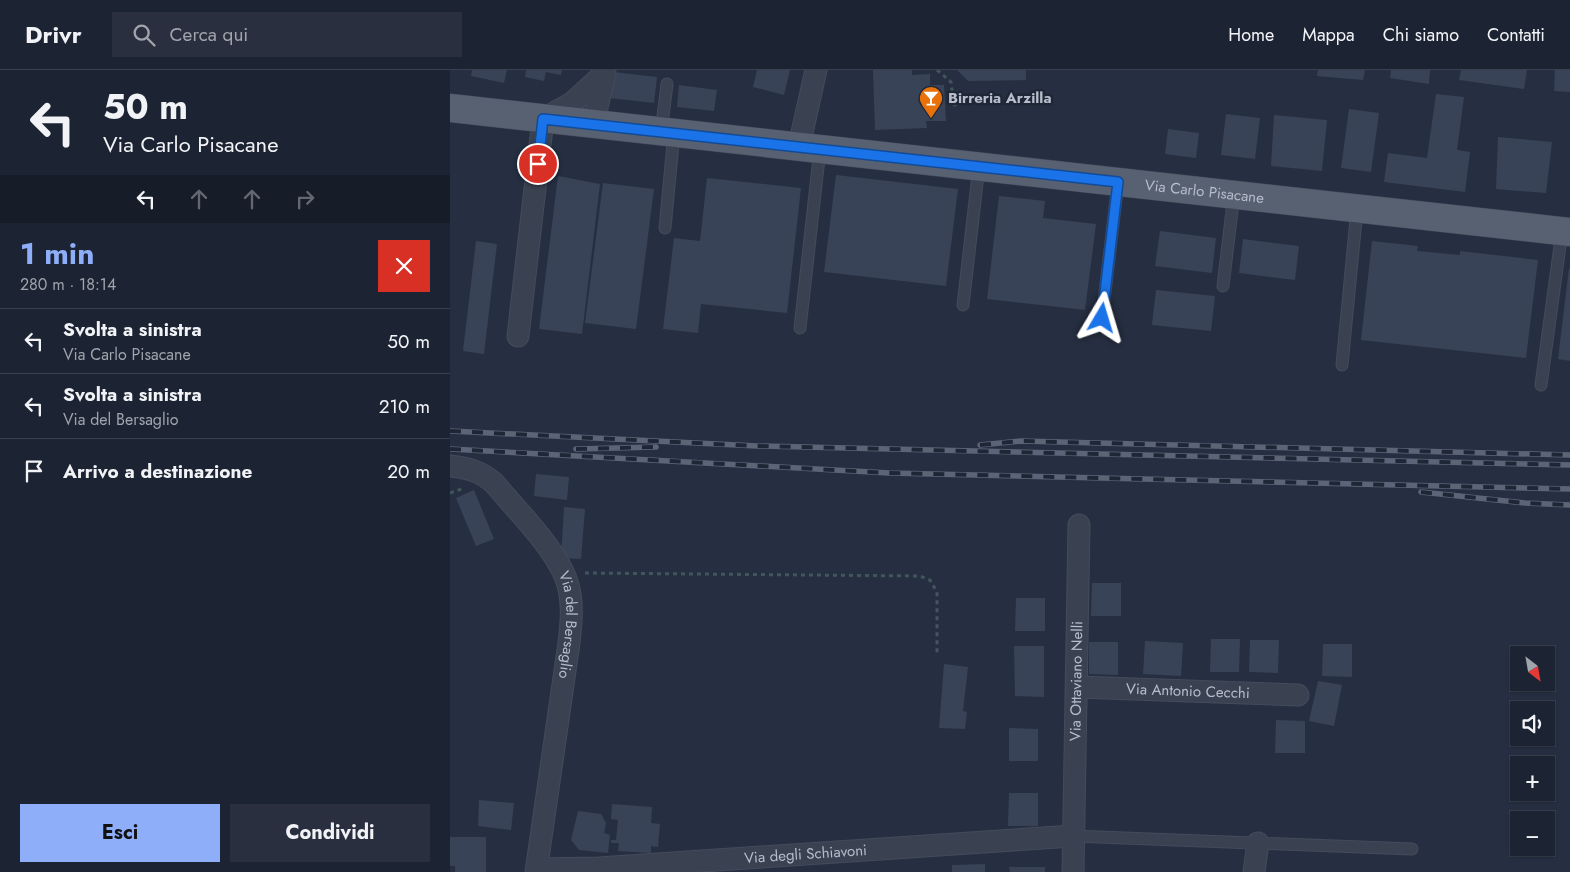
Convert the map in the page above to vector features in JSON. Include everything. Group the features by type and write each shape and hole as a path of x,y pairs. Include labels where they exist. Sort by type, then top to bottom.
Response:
{"main road":[{"name":"Via Carlo Pisacane","path":"450,108 1566,231"}],"street":[{"path":"810,148 816,70"},
{"path":"518,336 543,119 572,103 605,72"},
{"path":"593,125 605,72"},
{"name":"Via del Bersaglio","path":"450,466 470,469 484,474 494,483 552,554 564,572 570,598 571,624 536,871"},
{"name":"Via Ottaviano Nelli","path":"1073,872 1078,687 1079,525"},
{"name":"Via Antonio Cecchi","path":"1078,687 1298,695"},
{"name":"Via degli Schiavoni","path":"536,871 1073,836"},
{"path":"1254,872 1258,843"}],"lane":[{"path":"665,228 667,84"},
{"path":"800,328 810,148"},
{"path":"963,305 979,166"},
{"path":"1102,318 1118,182"},
{"path":"1223,286 1234,194"},
{"path":"1342,365 1357,207"},
{"path":"1541,385 1566,231"},
{"path":"1073,836 1412,849"}],"path":[{"path":"937,70 951,82 954,105 964,103"},
{"path":"564,572 920,576 930,580 937,592 937,656"}],"building":[{"path":"472,70 507,70 504,83 471,76"},
{"path":"526,70 562,70 561,75 546,72 544,81 525,77"},
{"path":"757,70 790,70 784,95 753,87"},
{"path":"873,70 912,70 912,75 930,74 930,85 944,85 946,121 926,121 927,128 875,130"},
{"path":"957,70 1026,70 1026,80 968,81"},
{"path":"1318,70 1365,70 1363,80 1317,76"},
{"path":"1391,70 1430,70 1429,84 1390,78"},
{"path":"1461,70 1527,70 1524,89 1459,80"},
{"path":"1555,70 1570,70 1570,92 1554,91"},
{"path":"613,72 657,77 654,103 609,98"},
{"path":"679,85 717,90 714,111 677,107"},
{"path":"1436,94 1464,97 1457,150 1470,152 1465,192 1384,182 1388,153 1427,158"},
{"path":"1349,109 1379,113 1371,172 1341,168"},
{"path":"1226,114 1260,118 1255,159 1221,155"},
{"path":"1274,115 1327,120 1322,171 1271,166"},
{"path":"1168,129 1199,133 1196,158 1165,154"},
{"path":"1498,137 1552,142 1546,193 1496,189"},
{"path":"836,175 958,189 946,286 824,272"},
{"path":"558,176 600,184 582,334 539,329"},
{"path":"707,178 801,188 787,313 701,304 698,333 663,329 674,238 700,241"},
{"path":"603,183 654,189 636,329 585,323"},
{"path":"999,196 1045,201 1043,218 1096,224 1085,310 987,299"},
{"path":"1160,231 1216,238 1212,273 1155,266"},
{"path":"1243,239 1299,246 1295,280 1239,273"},
{"path":"476,241 497,244 484,354 463,351"},
{"path":"1372,241 1418,246 1417,251 1460,255 1460,251 1538,260 1526,358 1361,340"},
{"path":"1570,269 1570,361 1558,359"},
{"path":"1156,290 1215,296 1211,331 1152,325"},
{"path":"536,474 569,477 567,500 534,496"},
{"path":"474,490 494,539 476,546 456,498"},
{"path":"564,507 585,509 581,559 561,558"},
{"path":"1092,583 1121,583 1121,616 1091,616"},
{"path":"1016,598 1045,598 1045,631 1015,631"},
{"path":"1211,639 1240,639 1239,672 1210,672"},
{"path":"1250,640 1279,640 1278,673 1249,672"},
{"path":"1145,641 1183,643 1181,676 1143,674"},
{"path":"1089,642 1118,642 1118,675 1089,674"},
{"path":"1323,644 1352,644 1352,677 1322,676"},
{"path":"1014,646 1044,646 1044,697 1015,696"},
{"path":"944,664 968,667 963,711 967,712 965,729 939,728"},
{"path":"1318,681 1342,685 1334,726 1309,721"},
{"path":"1276,720 1305,721 1305,753 1275,753"},
{"path":"1009,728 1038,729 1038,761 1009,761"},
{"path":"1009,793 1038,793 1038,826 1008,826"},
{"path":"479,800 514,803 511,830 478,826"},
{"path":"612,804 652,807 651,823 660,824 658,847 651,846 651,853 618,851 619,843 611,843 611,840 616,840 618,820 611,819"},
{"path":"578,811 601,814 606,823 604,833 610,835 608,853 579,850 571,840"},
{"path":"450,837 486,837 486,872 455,872 455,866 450,866"},
{"path":"985,864 985,872 952,872 952,865"},
{"path":"1009,867 1045,867 1045,872 1010,872"}],"railway":[{"path":"450,431 757,446 1570,465"},
{"path":"980,445 1021,441 1570,455"},
{"path":"576,449 656,447"},
{"path":"450,449 889,473 1570,489"},
{"path":"1421,492 1525,503 1570,505"}],"place":[{"name":"Birreria Arzilla","path":"931,119"}],"route":[{"path":"538,164 543,119 1006,168 1118,182 1102,318"}]}
